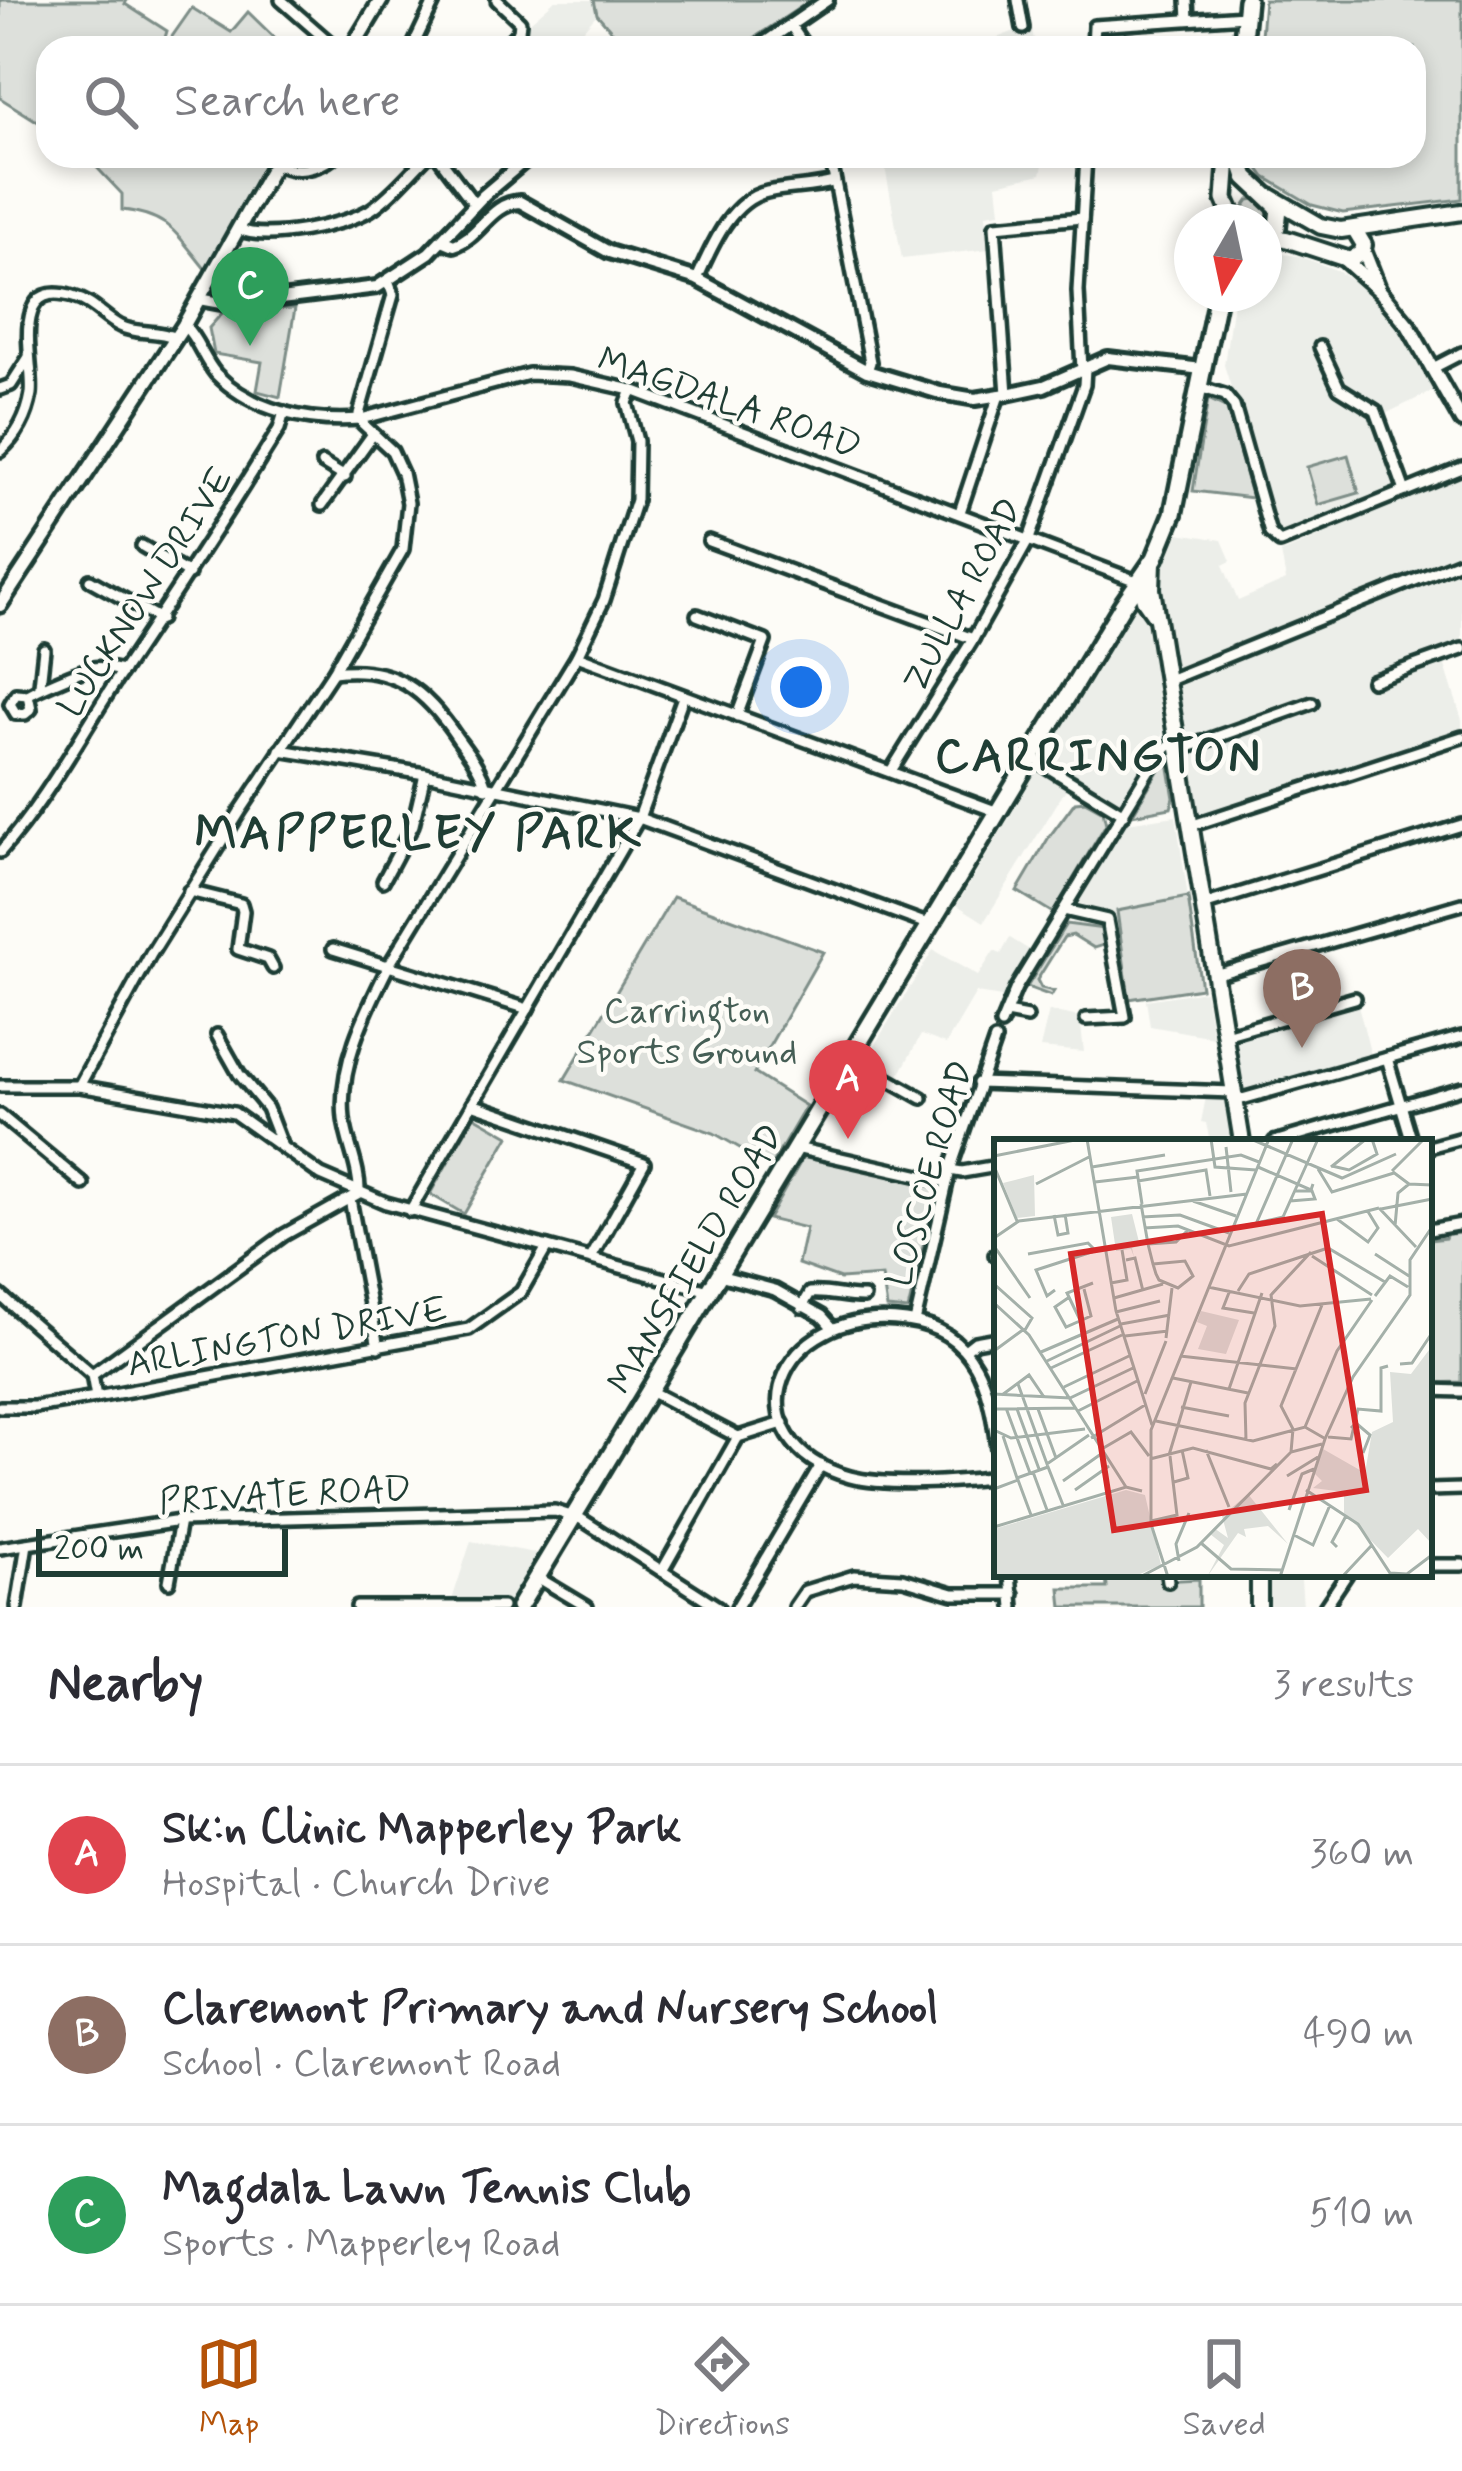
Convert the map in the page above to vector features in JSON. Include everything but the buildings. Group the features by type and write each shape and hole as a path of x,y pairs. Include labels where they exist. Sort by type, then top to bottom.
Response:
{"highway":[{"path":"1227,168 1228,204"},
{"path":"1243,168 1275,204"},
{"path":"1238,204 1245,196 1268,196"},
{"name":"MANSFIELD ROAD","path":"519,1607 1031,757 1146,586 1179,493 1214,312"}],"main road":[{"path":"359,36 381,0"},
{"path":"0,605 184,325 273,168"},
{"path":"1268,196 1321,226 1355,237 1380,291"},
{"path":"1462,212 1400,220 1355,237 1332,240 1341,258 1380,291 1408,325 1462,421"},
{"path":"1282,242 1354,259 1355,237"},
{"path":"1146,586 1144,600 1156,617 1241,1139"}],"street":[{"path":"281,0 322,36"},
{"path":"418,36 435,0"},
{"path":"497,0 520,22 514,36"},
{"path":"776,36 827,0"},
{"path":"1018,0 1023,28"},
{"path":"1187,0 1188,19"},
{"path":"1094,36 1094,26 1240,11"},
{"path":"791,26 798,36"},
{"path":"238,229 249,234 276,233 360,215 415,168"},
{"path":"447,168 475,205"},
{"path":"199,299 232,305 347,293 388,281 442,240 517,168"},
{"path":"831,168 868,348 867,371"},
{"name":"ZULLA ROAD","path":"892,771 1029,539 1084,385 1078,291 1085,168"},
{"path":"697,279 712,247 747,201 762,193 806,190 833,182"},
{"path":"442,240 454,245 463,242 501,206 520,202 609,252 697,279 867,371 975,399 1044,386 1114,358 1202,369"},
{"path":"960,512 1003,394 995,226 1082,218"},
{"path":"80,1086 190,892 393,572 406,535 403,473 392,452 361,419 359,404 393,295 388,281"},
{"path":"0,452 13,440 26,413 31,393 26,329 40,301 58,294 95,306 126,329 157,331 175,338"},
{"name":"MAGDALA ROAD","path":"184,325 206,362 225,382 241,395 284,412 338,421 361,419 529,374 571,376 632,390 1146,586"},
{"path":"1320,347 1339,388 1376,411 1405,491"},
{"path":"1433,368 1462,353"},
{"path":"0,389 11,385 29,357"},
{"path":"1198,387 1225,395 1234,406 1270,533 1280,542 1462,468"},
{"path":"378,1347 344,1118 364,1014 490,789 577,656 604,600 636,500 638,442 627,404 632,390"},
{"name":"LUCKNOW DRIVE","path":"0,852 34,813 160,619 279,429 284,412"},
{"path":"322,505 373,434"},
{"path":"322,463 344,477"},
{"path":"709,542 973,639"},
{"path":"142,546 189,574"},
{"path":"1166,681 1462,561"},
{"path":"90,580 160,619"},
{"path":"697,616 765,641 737,716"},
{"path":"40,686 44,649"},
{"path":"1372,681 1462,649"},
{"path":"577,656 998,812"},
{"path":"28,695 40,686 58,684 97,667 123,670"},
{"path":"333,672 369,671 414,687 446,721 490,789"},
{"path":"410,1211 639,818 683,697"},
{"path":"1027,1017 1003,1019 1160,752 1312,703"},
{"path":"1190,826 1462,737"},
{"path":"280,750 639,818 930,925"},
{"path":"1031,757 1124,814"},
{"path":"383,881 413,825 425,774"},
{"path":"1203,905 1462,825"},
{"path":"190,892 241,904 238,949 268,959 273,968"},
{"path":"1214,975 1462,904"},
{"path":"1064,910 1107,920 1125,1017 1086,1019"},
{"path":"333,949 529,1009"},
{"path":"1225,1035 1354,998"},
{"path":"218,1035 238,1074 267,1108 282,1147"},
{"path":"979,1083 1234,1097 1462,1037"},
{"name":"LOSCOE ROAD","path":"915,1322 946,1182 995,1040"},
{"path":"850,1058 922,1097"},
{"path":"1387,1058 1411,1139"},
{"path":"0,1086 80,1086 234,1113 355,1196 709,1291"},
{"path":"1284,1139 1462,1088"},
{"path":"472,1104 644,1163 591,1258"},
{"path":"0,1115 83,1184"},
{"path":"1432,1146 1462,1138"},
{"path":"796,1148 946,1182"},
{"path":"950,1170 994,1167"},
{"path":"92,1376 284,1235 355,1196"},
{"path":"1432,1229 1462,1224"},
{"name":"ARLINGTON DRIVE","path":"0,1407 97,1397 469,1329 520,1292 547,1247"},
{"path":"719,1275 758,1283 831,1326"},
{"path":"802,1306 810,1293 842,1300 864,1297"},
{"path":"0,1295 92,1376 97,1397"},
{"path":"994,1426 989,1390 967,1349 936,1328 915,1322 884,1318 831,1326 803,1347 784,1372 779,1401 783,1423 798,1447 820,1465 873,1480 994,1477"},
{"path":"967,1349 975,1342 994,1339"},
{"path":"1432,1390 1462,1391"},
{"path":"650,1391 738,1437 783,1423"},
{"path":"662,1571 738,1437"},
{"path":"737,1607 820,1465"},
{"path":"1432,1490 1462,1489"},
{"name":"PRIVATE ROAD","path":"0,1548 180,1521 556,1510 574,1515"},
{"path":"574,1515 718,1607"},
{"path":"169,1582 180,1521"},
{"path":"17,1607 27,1544"},
{"path":"1432,1565 1462,1564"},
{"path":"794,1607 806,1591 854,1576 903,1579 953,1594 1012,1594"},
{"path":"537,1577 587,1607"},
{"path":"1010,1577 1013,1607"},
{"path":"1325,1607 1345,1577"},
{"path":"357,1607 502,1607"}],"shaded area":[{"path":"555,0 594,0 597,14 578,36 521,36"},
{"path":"1032,27 1033,36 1002,36"},
{"path":"885,168 1042,168 1041,174 997,184 1000,212 986,214 989,249 902,259"},
{"path":"1282,254 1336,270 1397,321 1437,389 1385,414 1412,484 1462,463 1462,655 1444,662 1462,733 1199,815 1160,577 1179,533 1222,540 1231,561 1223,565 1238,601 1286,580 1281,553 1376,512 1369,502 1286,536 1276,530 1224,365 1231,312 1282,312"},
{"path":"1136,606 1146,614 1163,734 1121,806 1074,776 984,922 957,905"},
{"path":"1176,816 1201,988 1129,999 1115,916 1079,903 1126,823"},
{"path":"1010,938 1031,951 1002,997 976,993 946,1044 921,1035 897,1079 864,1062 933,950 978,976 994,951 1001,954"},
{"path":"1205,991 1213,1037 1150,1026 1146,1000"},
{"path":"1358,1005 1371,1056 1242,1092 1233,1040"},
{"path":"1049,1011 1080,1017 1084,1052 1040,1048"},
{"path":"1206,1097 1227,1099 1234,1139 1209,1139 1206,1123 1201,1122"},
{"path":"471,1541 540,1554 507,1607 442,1607 452,1600"},
{"path":"1268,1580 1301,1580 1303,1607 1269,1607"}],"green space":[{"path":"0,0 127,0 125,4 167,31 166,36 36,36 36,120 0,98"},
{"path":"594,0 811,0 757,36 616,36 597,14"},
{"path":"1264,0 1462,0 1462,199 1343,213 1312,205 1265,177 1259,168 1426,168 1426,36 1261,36"},
{"path":"192,8 231,32 248,12 273,36 172,36"},
{"path":"97,168 262,168 206,270 162,222 122,210 122,194"},
{"path":"1261,198 1270,204 1246,204"},
{"path":"295,308 280,397 257,391 262,362 214,354 209,328 224,311"},
{"path":"1208,399 1227,408 1252,498 1193,491"},
{"path":"1348,455 1359,493 1318,505 1307,467"},
{"path":"1167,756 1174,798 1171,808 1132,815"},
{"path":"1085,801 1103,811 1106,824 1053,913 1017,891 1075,802"},
{"name":"Carrington Sports Ground","path":"673,897 823,952 754,1073 806,1106 771,1166 714,1133 564,1080"},
{"path":"1188,897 1201,988 1129,999 1117,911"},
{"path":"1066,924 1104,929 1107,944 1094,948 1073,935 1064,937 1037,980 1041,988 1054,991 1051,996 1027,987"},
{"path":"474,1116 509,1136 464,1214 430,1194"},
{"path":"804,1156 937,1187 908,1310 887,1308 882,1276 840,1279 798,1264 806,1228 768,1219"},
{"path":"1448,1231 1462,1233 1462,1382 1432,1383 1432,1240 1445,1238"},
{"path":"1106,1577 1199,1579 1199,1607 1062,1607 1060,1588 1107,1588"}],"place":[{"name":"Magdala Lawn Tennis Club","path":"250,346"},
{"name":"Claremont Primary and Nursery School","path":"1302,1048"},
{"name":"Sk:n Clinic Mapperley Park","path":"848,1139"}],"district":[{"name":"CARRINGTON","path":"1099,754"},
{"name":"MAPPERLEY PARK","path":"419,831"}]}
